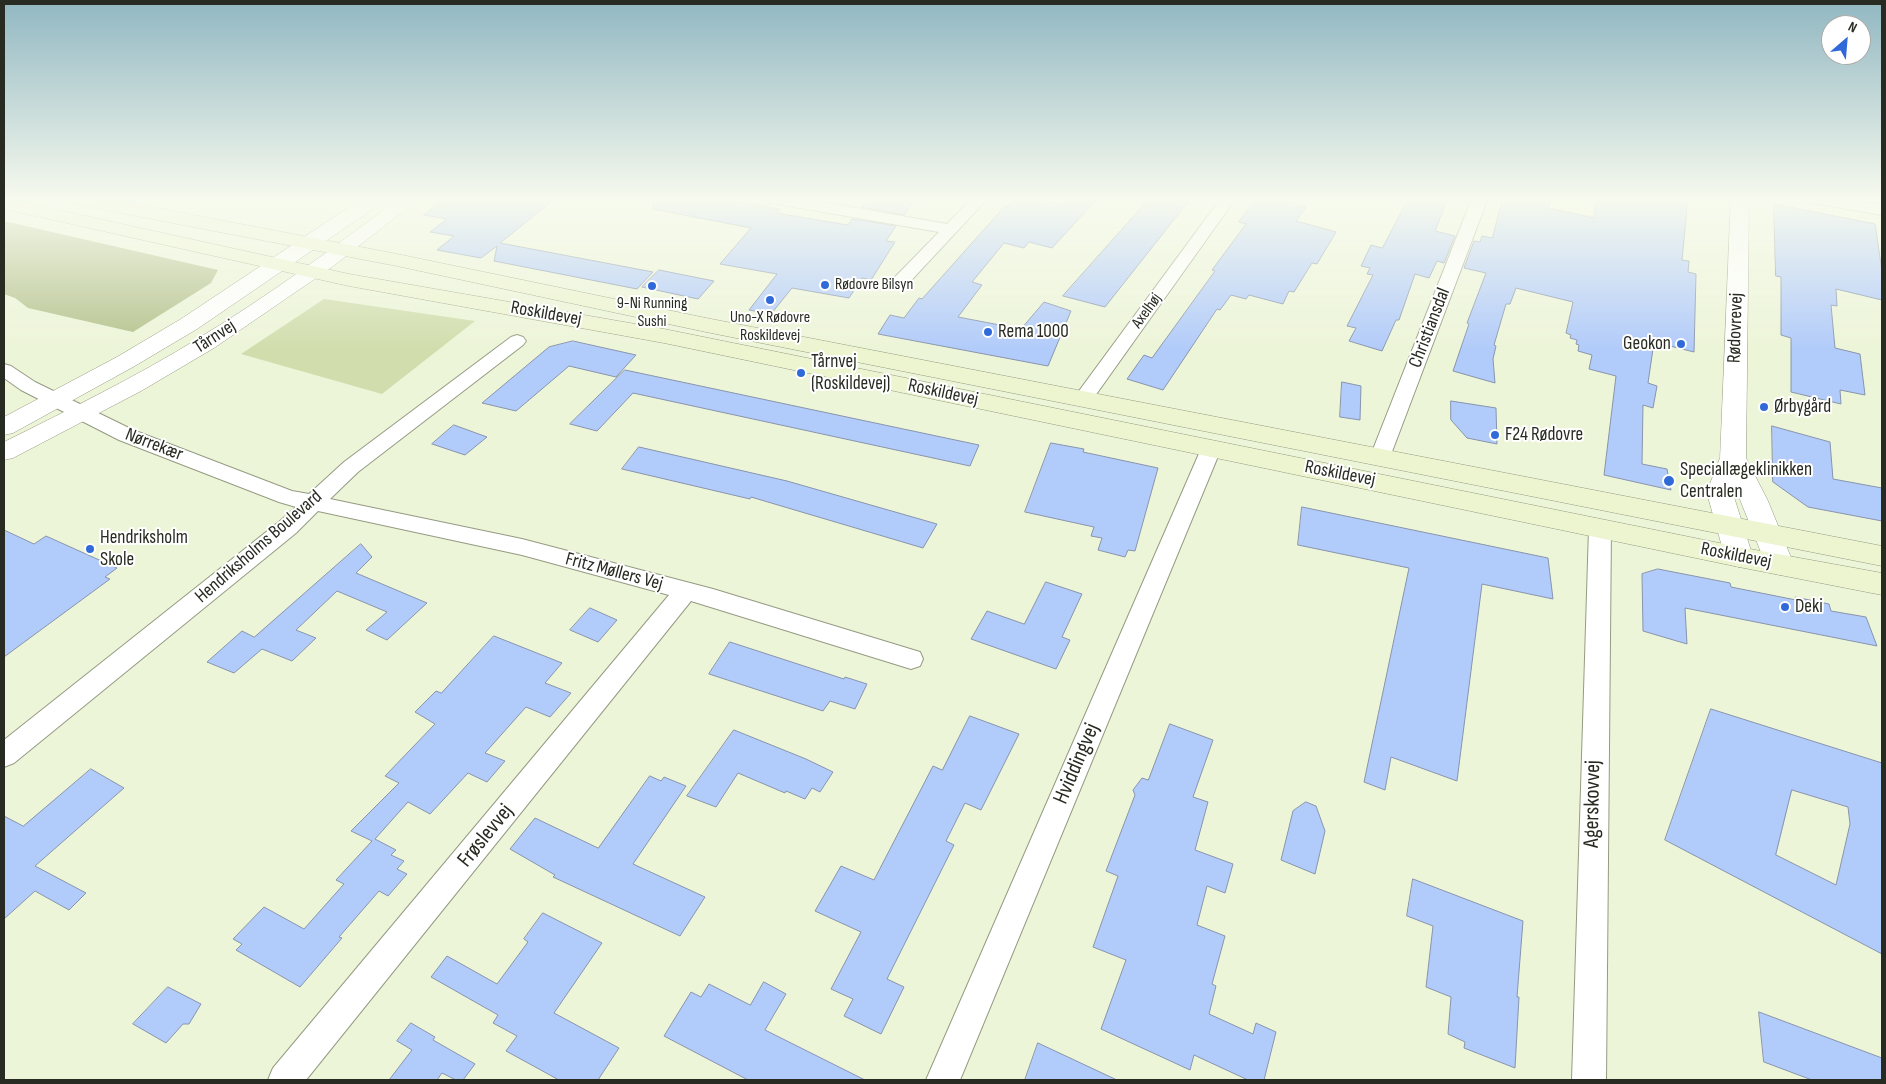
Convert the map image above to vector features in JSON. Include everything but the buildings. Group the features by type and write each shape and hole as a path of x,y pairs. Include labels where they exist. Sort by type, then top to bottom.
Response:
{"main road":[{"name":"Roskildevej","path":"211,249 349,280 664,336 1739,557 1882,584"},
{"name":"Roskildevej","path":"337,249 697,323 1882,556"}],"street":[{"name":"Tårnvej","path":"4,427 57,400 189,324 303,249"},
{"path":"900,282 932,249"},
{"name":"Axelhøj","path":"1083,399 1192,249"},
{"name":"Christiansdal","path":"1380,457 1460,249"},
{"name":"Rødovrevej","path":"1739,249 1733,458 1721,489 1721,497 1739,557"},
{"name":"Tårnvej","path":"4,452 174,363 314,272 344,250"},
{"name":"Hendriksholms Boulevard","path":"4,755 288,527 312,502 351,467 517,341"},
{"name":"Nørrekær","path":"4,370 80,413 126,435 287,496 312,502"},
{"name":"Hviddingvej","path":"942,1080 1211,449"},
{"name":"Rødovrevej","path":"1733,458 1756,501 1780,565"},
{"name":"Fritz Møllers Vej","path":"312,502 513,545 686,591 911,659"},
{"name":"Agerskovvej","path":"1589,1080 1600,528"},
{"name":"Frøslevvej","path":"285,1080 686,591"}],"green space":[{"path":"4,249 124,249 218,270 211,283 133,332 28,308 15,298 4,294"},
{"path":"324,299 475,321 382,394 241,354"}],"place":[{"name":"Rødovre Bilsyn","path":"825,285"},
{"name":"9-Ni Running Sushi","path":"652,286"},
{"name":"Uno-X Rødovre Roskildevej","path":"770,300"},
{"name":"Rema 1000","path":"988,332"},
{"name":"Geokon","path":"1681,344"},
{"name":"Tårnvej (Roskildevej)","path":"801,373"},
{"name":"Ørbygård","path":"1764,407"},
{"name":"F24 Rødovre","path":"1495,435"},
{"name":"Speciallægeklinikken Centralen","path":"1669,481"},
{"name":"Hendriksholm Skole","path":"90,549"},
{"name":"Deki","path":"1785,607"}]}
